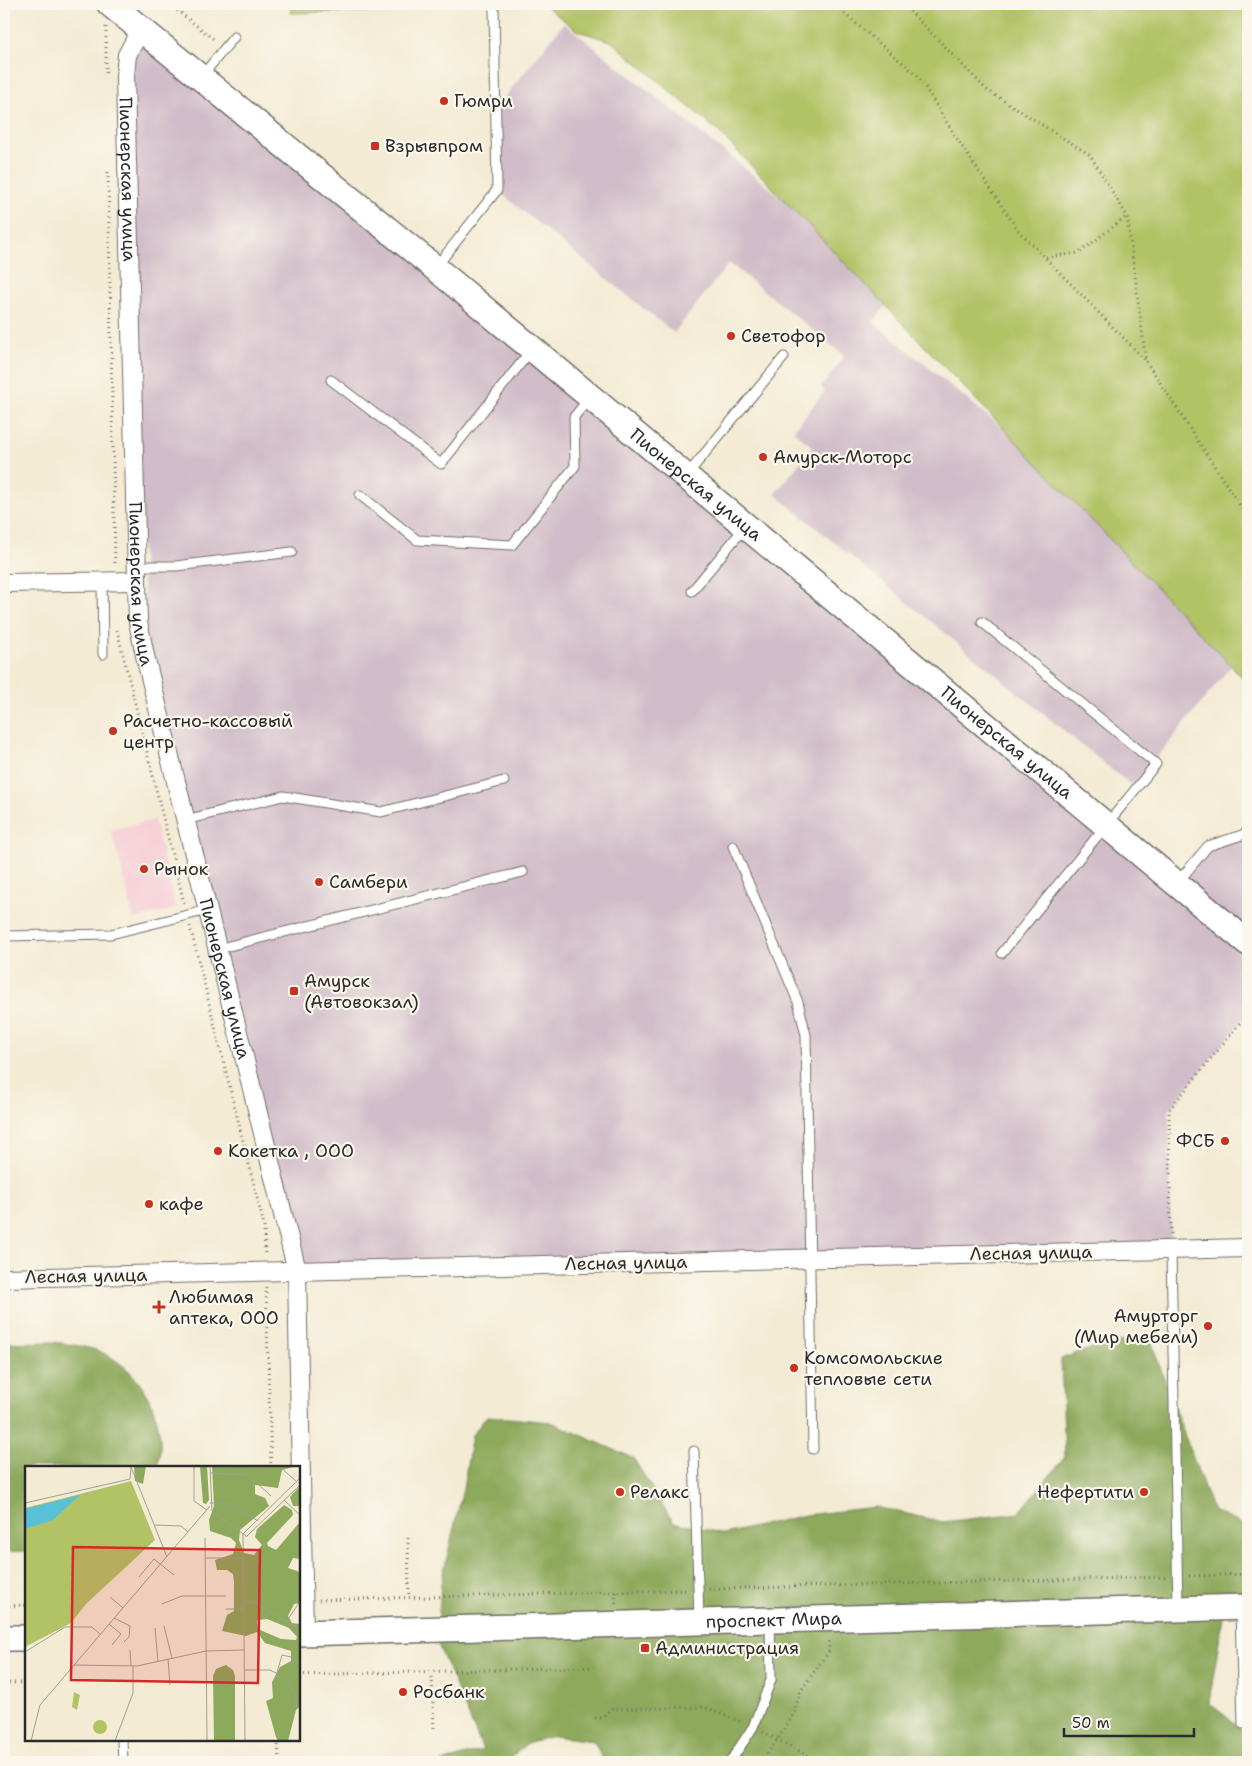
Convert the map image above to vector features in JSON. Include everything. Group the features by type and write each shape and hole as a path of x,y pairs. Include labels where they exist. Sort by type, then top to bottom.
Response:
{"street":[{"name":"Пионерская улица","path":"110,4 435,268 1248,944"},
{"name":"Пионерская улица","path":"141,29 127,55 126,76 138,622 217,949 298,1271 304,1600 301,1633"},
{"path":"4,583 102,581 136,573"},
{"name":"Лесная улица","path":"4,1278 1248,1248"},
{"name":"проспект Мира","path":"301,1633 1244,1607"},
{"path":"4,1638 25,1638"}],"lane":[{"path":"435,268 497,190 494,4"},
{"path":"201,78 234,36"},
{"path":"331,380 441,464 533,349"},
{"path":"686,476 784,357"},
{"path":"360,495 416,540 512,545 575,466 574,417 590,397"},
{"path":"692,591 746,526"},
{"path":"136,573 176,566 292,552"},
{"path":"102,581 103,654"},
{"path":"982,622 1156,764 1002,953"},
{"path":"186,820 282,796 381,812 504,781"},
{"path":"1177,884 1208,846 1248,832"},
{"path":"733,846 798,1002 806,1035 814,1449"},
{"path":"217,949 523,872"},
{"path":"4,936 111,934 208,910"},
{"path":"1171,1250 1178,1609"},
{"path":"694,1451 699,1622"},
{"path":"1243,1724 1244,1607"},
{"path":"730,1762 753,1728 771,1680 770,1620"},
{"path":"122,1741 123,1762"}],"path":[{"path":"169,4 225,48"},
{"path":"834,4 918,76 961,146 1018,230 1146,361 1248,518"},
{"path":"903,4 987,90 1090,155 1127,216 1146,361"},
{"path":"1045,257 1079,253 1127,216"},
{"path":"1171,1250 1169,1110 1248,1012"},
{"path":"408,1538 409,1598"},
{"path":"304,1600 1248,1574"},
{"path":"4,1606 25,1605"},
{"path":"761,1762 794,1713 800,1692 829,1651 830,1639"},
{"path":"300,1675 594,1667"},
{"path":"432,1672 434,1728"},
{"path":"4,1684 25,1683"},
{"path":"596,1718 601,1718 611,1709 704,1707"},
{"path":"776,1738 820,1762"},
{"path":"278,1741 279,1762"}],"shaded area":[{"path":"564,23 897,291 873,322 1248,630 1248,645 1133,787 775,494 813,447 793,431 825,391 821,387 845,356 729,263 674,333 497,190 496,108"},
{"path":"137,34 1176,884 1208,846 1248,833 1248,1013 1169,1110 1171,1250 297,1271 146,660 125,76"},
{"name":"Рынок","path":"154,820 176,909 134,919 111,830"}],"green space":[{"path":"291,4 388,4 388,11 291,13"},
{"path":"543,4 1248,4 1248,683 718,131 611,41 578,31"},
{"path":"1151,1341 1213,1511 1248,1527 1248,1595 1224,1610 1209,1703 1248,1734 1248,1762 604,1762 594,1741 554,1736 530,1742 511,1757 511,1762 442,1762 483,1750 437,1642 441,1583 463,1489 472,1435 487,1416 551,1422 633,1458 673,1522 725,1534 805,1515 876,1507 943,1522 1019,1513 1065,1457 1061,1359 1109,1342"},
{"path":"54,1342 99,1351 123,1366 137,1380 151,1403 159,1428 160,1454 157,1466 25,1466 25,1551 4,1552 4,1343"}],"place":[{"name":"Гюмри","path":"444,101"},
{"name":"Взрывпром","path":"375,146"},
{"name":"Светофор","path":"731,336"},
{"name":"Амурск-Моторс","path":"763,457"},
{"name":"Расчетно-кассовый центр","path":"113,731"},
{"name":"Рынок","path":"144,869"},
{"name":"Самбери","path":"319,882"},
{"name":"Амурск (Автовокзал)","path":"294,991"},
{"name":"ФСБ","path":"1225,1141"},
{"name":"Кокетка , ООО","path":"218,1151"},
{"name":"кафе","path":"149,1204"},
{"name":"Любимая аптека, ООО","path":"159,1307"},
{"name":"Амурторг (Мир мебели)","path":"1208,1326"},
{"name":"Комсомольские тепловые сети","path":"794,1368"},
{"name":"Релакс","path":"620,1492"},
{"name":"Нефертити","path":"1144,1492"},
{"name":"Администрация","path":"645,1648"},
{"name":"Росбанк","path":"403,1692"}]}
